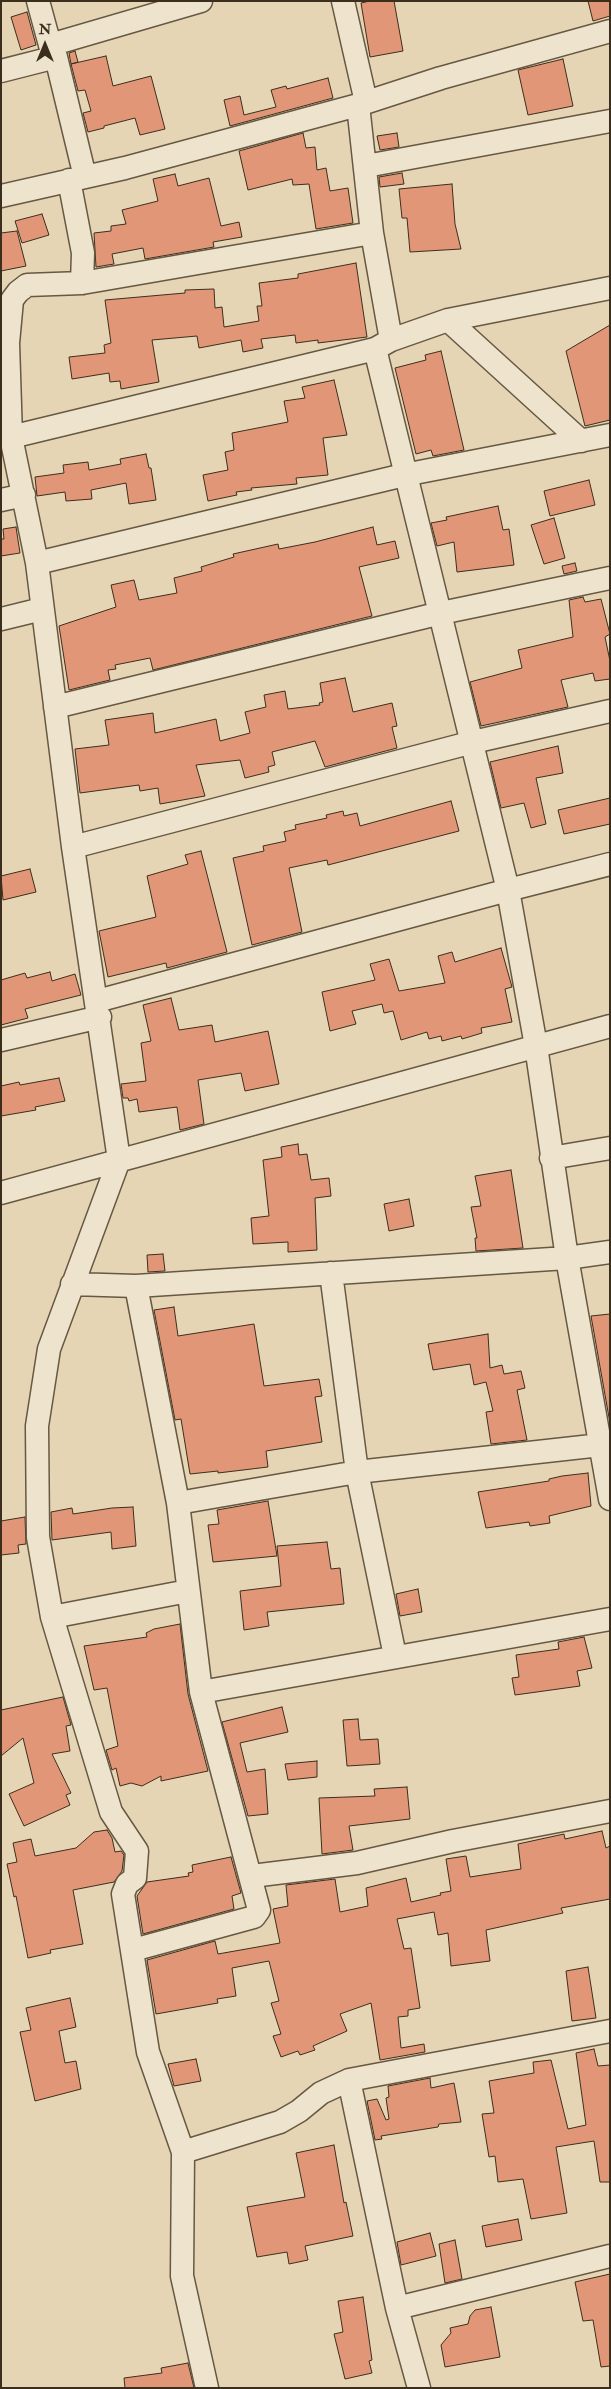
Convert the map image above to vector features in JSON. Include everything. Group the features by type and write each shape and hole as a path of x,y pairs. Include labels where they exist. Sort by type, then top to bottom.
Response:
{"street":[{"path":"38,1 53,51 77,178 83,253 82,283"},
{"path":"1,71 53,51 201,1"},
{"path":"343,1 362,104 383,344 404,475 441,613 508,890 536,1046 567,1258 605,1445 610,1498"},
{"path":"1,196 125,168 362,104 441,78 610,31"},
{"path":"366,166 610,121"},
{"path":"207,2388 182,2276 183,2152 148,2052 134,1950 123,1894 127,1884 135,1878 137,1851 111,1812 52,1617 38,1537 37,1426 49,1349 119,1160 73,848 36,563 11,437 4,343 12,300 27,285 82,283 372,233"},
{"path":"11,437 383,344 448,320 610,288"},
{"path":"448,320 581,441"},
{"path":"36,563 404,475 610,434"},
{"path":"1,500 24,495"},
{"path":"55,707 441,613 610,578"},
{"path":"1,619 42,609"},
{"path":"73,848 473,742 610,711"},
{"path":"1,1040 98,1009 508,890 610,864"},
{"path":"1,1193 610,1026"},
{"path":"551,1158 610,1148"},
{"path":"72,1284 136,1286 567,1258 610,1252"},
{"path":"331,1273 357,1472 395,1656"},
{"path":"134,1950 254,1917 260,1910 202,1692 178,1503 136,1286"},
{"path":"178,1503 357,1472 605,1445"},
{"path":"52,1617 188,1591"},
{"path":"202,1692 610,1619"},
{"path":"252,1876 357,1863 453,1841 610,1811"},
{"path":"183,2152 280,2122 299,2111 321,2093 349,2080 610,2031"},
{"path":"349,2080 397,2308 418,2388"},
{"path":"397,2308 610,2256"}],"building":[{"path":"394,1 403,51 370,57 361,3"},
{"path":"588,1 610,1 610,16 593,21"},
{"path":"27,12 36,45 21,50 11,17"},
{"path":"75,51 78,62 71,64 69,53"},
{"path":"106,56 113,86 151,76 165,129 140,135 135,118 88,132 83,113 91,111 85,90 78,91 71,64"},
{"path":"563,59 573,106 528,115 518,70"},
{"path":"328,78 333,98 230,126 224,100 240,96 244,115 276,107 271,90 286,86 287,89"},
{"path":"303,133 306,148 315,147 317,170 326,168 330,191 348,188 353,223 316,229 309,184 293,185 292,179 248,190 239,151"},
{"path":"397,133 399,147 380,150 377,136"},
{"path":"402,173 404,184 380,187 379,177"},
{"path":"175,174 178,186 209,178 221,226 239,222 242,237 213,242 214,247 145,259 143,248 112,254 114,264 96,267 94,233 111,231 111,226 126,224 122,210 158,201 153,179"},
{"path":"452,184 455,224 461,249 410,252 407,218 402,218 399,189"},
{"path":"42,214 49,235 22,243 15,221"},
{"path":"17,231 26,266 1,271 1,233"},
{"path":"356,263 367,337 318,343 318,340 296,343 295,335 261,339 263,348 243,352 241,340 199,348 197,336 152,340 159,382 121,389 120,381 110,382 109,373 72,379 69,357 105,353 104,345 111,343 105,300 185,293 185,290 214,289 215,308 222,307 224,327 259,321 257,306 262,306 259,283 298,278 298,274"},
{"path":"610,325 610,420 585,426 566,351"},
{"path":"441,351 464,450 433,456 431,450 416,454 395,368 426,360 425,355"},
{"path":"334,380 347,435 323,438 328,475 296,478 297,484 251,488 252,490 236,492 237,495 208,501 203,475 228,470 225,452 234,450 232,433 288,422 284,401 305,398 302,387"},
{"path":"146,454 149,468 151,468 156,500 129,504 126,483 91,490 92,499 66,501 65,492 37,496 35,477 64,473 63,465 88,462 89,470 121,464 120,459"},
{"path":"589,480 595,505 550,516 544,491"},
{"path":"498,506 503,530 509,529 514,565 457,572 454,542 437,546 431,523 447,520 446,517"},
{"path":"554,518 565,558 544,564 531,525"},
{"path":"16,527 20,553 1,556 1,539 4,539 3,529"},
{"path":"373,527 377,545 395,541 399,558 359,567 372,616 153,670 150,658 115,665 116,669 108,670 110,680 69,690 59,626 116,607 111,585 134,580 139,600 177,593 174,578 202,571 201,567 234,557 233,554 278,544 279,549"},
{"path":"575,563 577,571 564,574 562,566"},
{"path":"583,597 585,602 601,599 610,634 605,637 610,661 610,679 595,681 593,673 561,680 568,707 481,726 470,682 522,668 518,650 573,637 569,600"},
{"path":"345,678 353,712 392,703 397,726 392,727 397,748 325,767 315,741 272,752 275,765 268,767 269,772 245,778 240,760 196,765 205,796 160,804 158,788 140,791 139,785 80,793 75,749 109,745 105,720 153,713 155,733 216,719 220,741 250,733 245,712 266,707 264,695 285,691 288,709 320,705 319,703 323,702 320,683"},
{"path":"558,746 563,773 536,778 546,824 531,828 524,803 501,808 490,762"},
{"path":"610,798 610,824 564,834 558,810"},
{"path":"451,801 459,831 328,865 327,860 289,868 302,932 252,945 233,858 264,851 263,846 286,841 284,832 296,829 295,825 327,818 326,815 343,811 344,816 357,813 360,826"},
{"path":"201,851 227,952 167,968 166,963 108,977 99,931 156,917 147,876 188,864 185,855"},
{"path":"30,869 36,892 3,900 1,876"},
{"path":"501,948 512,987 505,989 512,1022 481,1028 482,1033 462,1039 461,1036 442,1041 441,1036 429,1039 427,1032 401,1040 393,1011 384,1013 382,1004 352,1011 356,1024 330,1031 322,992 375,980 370,964 389,959 399,991 445,983 438,956 452,952 455,962"},
{"path":"50,972 52,981 75,974 81,995 25,1009 28,1018 1,1025 1,980 25,973 27,978"},
{"path":"171,998 179,1030 212,1025 215,1042 268,1031 279,1084 245,1091 241,1073 198,1080 204,1124 180,1130 177,1107 139,1112 137,1099 129,1101 128,1098 123,1098 121,1084 146,1081 141,1043 151,1041 143,1005"},
{"path":"59,1078 65,1101 35,1107 36,1110 1,1116 1,1086 19,1082 20,1085"},
{"path":"298,1144 299,1155 307,1154 311,1180 329,1178 331,1196 315,1198 317,1250 288,1252 288,1242 253,1244 251,1218 269,1216 263,1160 282,1157 281,1147"},
{"path":"511,1170 523,1248 476,1251 475,1238 477,1238 471,1207 481,1206 475,1176"},
{"path":"409,1199 414,1226 389,1231 384,1204"},
{"path":"163,1254 165,1271 148,1272 147,1255"},
{"path":"174,1307 178,1336 254,1324 264,1386 319,1379 322,1396 315,1397 322,1442 266,1451 268,1467 218,1473 218,1471 190,1474 181,1419 175,1420 154,1310"},
{"path":"610,1314 610,1423 591,1316"},
{"path":"488,1334 490,1368 502,1365 504,1374 521,1371 525,1388 517,1390 527,1440 491,1444 486,1412 493,1411 486,1382 474,1385 470,1364 433,1370 428,1344"},
{"path":"588,1473 591,1506 549,1516 550,1523 530,1526 529,1522 486,1528 478,1492"},
{"path":"268,1501 277,1556 213,1562 208,1525 219,1524 217,1510"},
{"path":"133,1507 136,1546 112,1549 111,1532 52,1540 51,1512 72,1508 73,1514"},
{"path":"25,1517 26,1544 18,1545 19,1553 1,1555 1,1521"},
{"path":"327,1542 331,1569 340,1568 344,1604 267,1612 269,1626 244,1630 240,1591 281,1586 277,1546"},
{"path":"418,1589 422,1612 400,1616 396,1594"},
{"path":"180,1624 188,1694 208,1771 161,1781 161,1776 142,1786 131,1783 120,1786 116,1768 112,1770 106,1750 118,1746 107,1688 94,1690 84,1646 147,1637 146,1633 154,1629"},
{"path":"584,1637 592,1668 577,1671 580,1686 515,1695 512,1678 519,1677 516,1655 559,1649 558,1642"},
{"path":"63,1697 71,1725 66,1726 70,1751 52,1754 71,1793 66,1795 70,1805 24,1826 9,1794 34,1783 23,1738 1,1756 1,1710"},
{"path":"282,1707 288,1732 240,1743 247,1772 265,1769 268,1814 248,1816 222,1722"},
{"path":"358,1719 360,1740 378,1739 380,1764 347,1766 343,1720"},
{"path":"317,1761 317,1777 288,1780 285,1764"},
{"path":"407,1787 410,1819 349,1826 353,1850 322,1854 319,1798 375,1796 374,1789"},
{"path":"107,1830 112,1838 115,1852 121,1851 124,1855 122,1871 114,1882 73,1890 83,1944 50,1950 51,1953 28,1958 16,1896 14,1897 7,1864 17,1862 13,1843 31,1839 35,1856 76,1848 94,1832"},
{"path":"602,1831 606,1848 610,1846 610,1899 561,1908 563,1913 486,1930 490,1961 451,1966 448,1933 438,1935 434,1912 397,1919 404,1949 411,1948 420,2008 408,2010 408,2016 398,2017 401,2048 424,2044 425,2052 380,2060 371,2003 340,2014 347,2031 313,2046 315,2050 300,2055 298,2051 281,2057 273,2036 281,2034 271,2003 279,2001 269,1961 232,1968 236,1996 217,1999 218,2003 156,2014 147,1960 215,1941 218,1954 280,1943 273,1909 288,1906 286,1885 335,1879 340,1912 368,1906 366,1888 406,1878 411,1902 451,1891 446,1859 466,1856 470,1877 521,1869 518,1844 564,1834 565,1839"},
{"path":"231,1857 241,1893 232,1896 234,1909 143,1934 137,1896 147,1882 189,1876 188,1873 193,1872 192,1865"},
{"path":"588,1967 596,2018 572,2021 566,1971"},
{"path":"70,1998 76,2027 59,2031 65,2063 76,2061 81,2089 35,2101 20,2032 31,2030 26,2008"},
{"path":"594,2049 598,2066 610,2065 610,2182 600,2182 594,2141 556,2147 567,2213 531,2219 523,2179 498,2182 495,2156 489,2157 482,2114 494,2113 489,2081 534,2073 533,2062 551,2060 568,2129 586,2125 576,2053"},
{"path":"196,2059 201,2081 174,2086 168,2064"},
{"path":"430,2078 431,2088 454,2083 461,2122 439,2124 438,2127 381,2136 382,2139 375,2140 367,2101 377,2099 386,2120 389,2119 386,2098 389,2097 388,2086"},
{"path":"334,2145 344,2203 346,2202 353,2236 305,2246 308,2260 289,2264 287,2252 257,2257 247,2207 305,2197 296,2153"},
{"path":"518,2219 522,2240 486,2247 482,2226"},
{"path":"430,2233 436,2256 401,2265 397,2242"},
{"path":"455,2240 462,2279 445,2283 439,2244"},
{"path":"610,2274 610,2366 601,2367 593,2320 583,2321 575,2282"},
{"path":"363,2297 372,2360 369,2361 372,2373 345,2379 334,2334 343,2332 338,2301"},
{"path":"491,2307 500,2357 445,2367 441,2345 451,2333 450,2328 468,2324 470,2316 475,2310"},
{"path":"188,2363 194,2388 125,2388 124,2378 162,2373 161,2368"}]}
